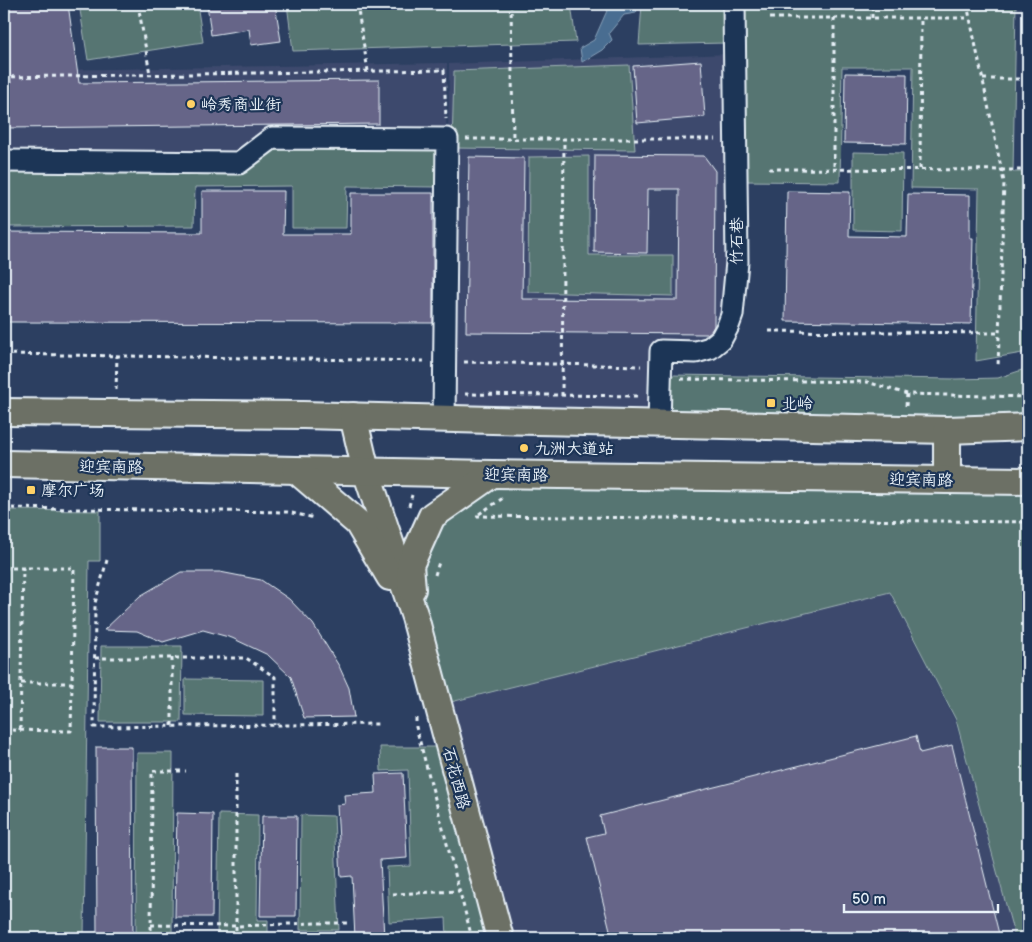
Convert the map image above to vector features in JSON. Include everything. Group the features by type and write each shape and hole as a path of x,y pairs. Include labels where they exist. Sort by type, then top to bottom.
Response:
{"main road":[{"path":"4,412 353,416 947,430 1028,427"},
{"path":"353,416 366,471 415,617"},
{"path":"947,430 947,480"},
{"name":"迎宾南路","path":"4,464 1022,482"},
{"path":"296,470 358,523 415,617"},
{"path":"415,617 410,565 432,516 492,474"},
{"name":"石花西路","path":"415,617 500,938"}],"lane":[{"name":"竹石巷","path":"661,367 662,351 696,352 710,348 721,339 732,315 736,262 734,4"},
{"path":"4,161 238,163 272,138 447,139 444,419"},
{"path":"659,424 661,367"}],"path":[{"path":"138,4 150,74"},
{"path":"356,4 368,71"},
{"path":"511,4 513,139"},
{"path":"872,4 872,18"},
{"path":"967,4 1004,182 998,368"},
{"path":"770,18 970,18"},
{"path":"834,18 834,169"},
{"path":"920,169 921,18"},
{"path":"4,77 444,70 447,139 736,139"},
{"path":"983,79 1028,79"},
{"path":"562,422 564,139"},
{"path":"769,169 1028,170"},
{"path":"769,332 999,332"},
{"path":"4,354 445,361 661,367 679,379 867,382 907,394 1028,397"},
{"path":"116,356 116,390"},
{"path":"906,408 907,394"},
{"path":"409,506 418,472"},
{"path":"4,508 287,512 320,521"},
{"path":"472,518 478,515 1028,522"},
{"path":"107,560 95,603 94,727 380,724"},
{"path":"434,576 439,560"},
{"path":"4,568 74,568 72,731 4,730"},
{"path":"20,730 23,568"},
{"path":"94,658 246,658 275,677 275,725"},
{"path":"172,658 172,726"},
{"path":"21,683 72,683"},
{"path":"416,709 416,727 472,938"},
{"path":"236,770 236,938"},
{"path":"151,938 152,771 186,771"},
{"path":"393,894 459,891"},
{"path":"151,925 236,926 348,923"}],"shaded area":[{"path":"610,4 638,4 636,13 624,15 609,33 612,40 602,50 582,62 580,48 594,40"},
{"path":"732,54 736,262 721,338 661,350 658,423 445,418 449,64"},
{"path":"447,63 446,136 238,161 4,157 4,71"},
{"path":"889,592 955,721 1015,938 503,938 442,705"}],"green space":[{"path":"79,4 197,4 203,42 88,60"},
{"path":"287,4 571,4 576,42 293,51"},
{"path":"642,4 724,4 725,43 639,45"},
{"path":"743,4 1016,4 1013,172 1028,172 1028,352 976,361 979,189 911,188 913,67 842,67 840,182 745,181"},
{"path":"629,65 635,150 452,148 454,71"},
{"path":"277,147 437,147 437,187 347,186 346,228 292,228 292,186 195,187 194,226 4,227 4,167 244,169"},
{"path":"853,152 903,153 902,231 853,230"},
{"path":"589,156 589,255 673,255 673,296 528,292 529,157"},
{"path":"1028,368 1028,420 667,416 671,375 956,379 998,378"},
{"path":"493,475 1028,488 1028,938 1015,938 956,720 890,592 439,705 411,565 433,517"},
{"path":"4,510 100,511 100,561 89,561 84,938 4,938"},
{"path":"101,646 182,646 181,722 100,722"},
{"path":"185,679 263,680 263,716 185,715"},
{"path":"380,747 443,747 494,938 447,938 446,918 389,922 387,867 411,866 408,770 381,771"},
{"path":"137,753 173,753 172,938 136,938"},
{"path":"219,814 258,815 257,920 268,920 268,938 217,938"},
{"path":"301,815 334,816 339,930 300,930"}],"building":[{"name":"岭秀商业街","path":"4,4 68,4 79,83 379,80 379,124 4,128 4,83 11,83 4,35"},
{"path":"207,4 275,4 281,41 251,45 249,29 211,35"},
{"path":"701,61 705,117 637,123 633,66"},
{"path":"845,73 907,74 906,144 844,143"},
{"path":"595,155 704,156 715,171 714,326 711,331 707,334 466,332 469,157 524,158 522,299 678,300 679,189 648,189 647,253 594,252"},
{"path":"202,191 284,191 283,234 351,234 351,193 433,193 433,323 4,322 4,232 202,233"},
{"path":"787,191 850,192 849,236 907,237 908,194 970,195 970,238 973,238 971,324 785,321"},
{"path":"181,572 220,572 261,580 289,599 313,624 339,666 349,688 354,717 304,718 291,677 268,655 232,638 203,630 163,642 137,631 104,630 140,596"},
{"path":"916,736 920,753 952,745 1000,938 612,938 587,837 604,833 600,816"},
{"path":"96,747 132,747 133,938 97,938"},
{"path":"403,773 407,858 380,860 384,938 355,938 352,876 341,877 337,805 345,804 344,795 376,793 375,774"},
{"path":"177,813 213,814 212,917 175,917"},
{"path":"262,816 297,816 296,916 260,916"}],"place":[{"name":"岭秀商业街","path":"191,104"},
{"name":"北岭","path":"771,403"},
{"name":"九洲大道站","path":"524,448"},
{"name":"摩尔广场","path":"31,490"}]}
